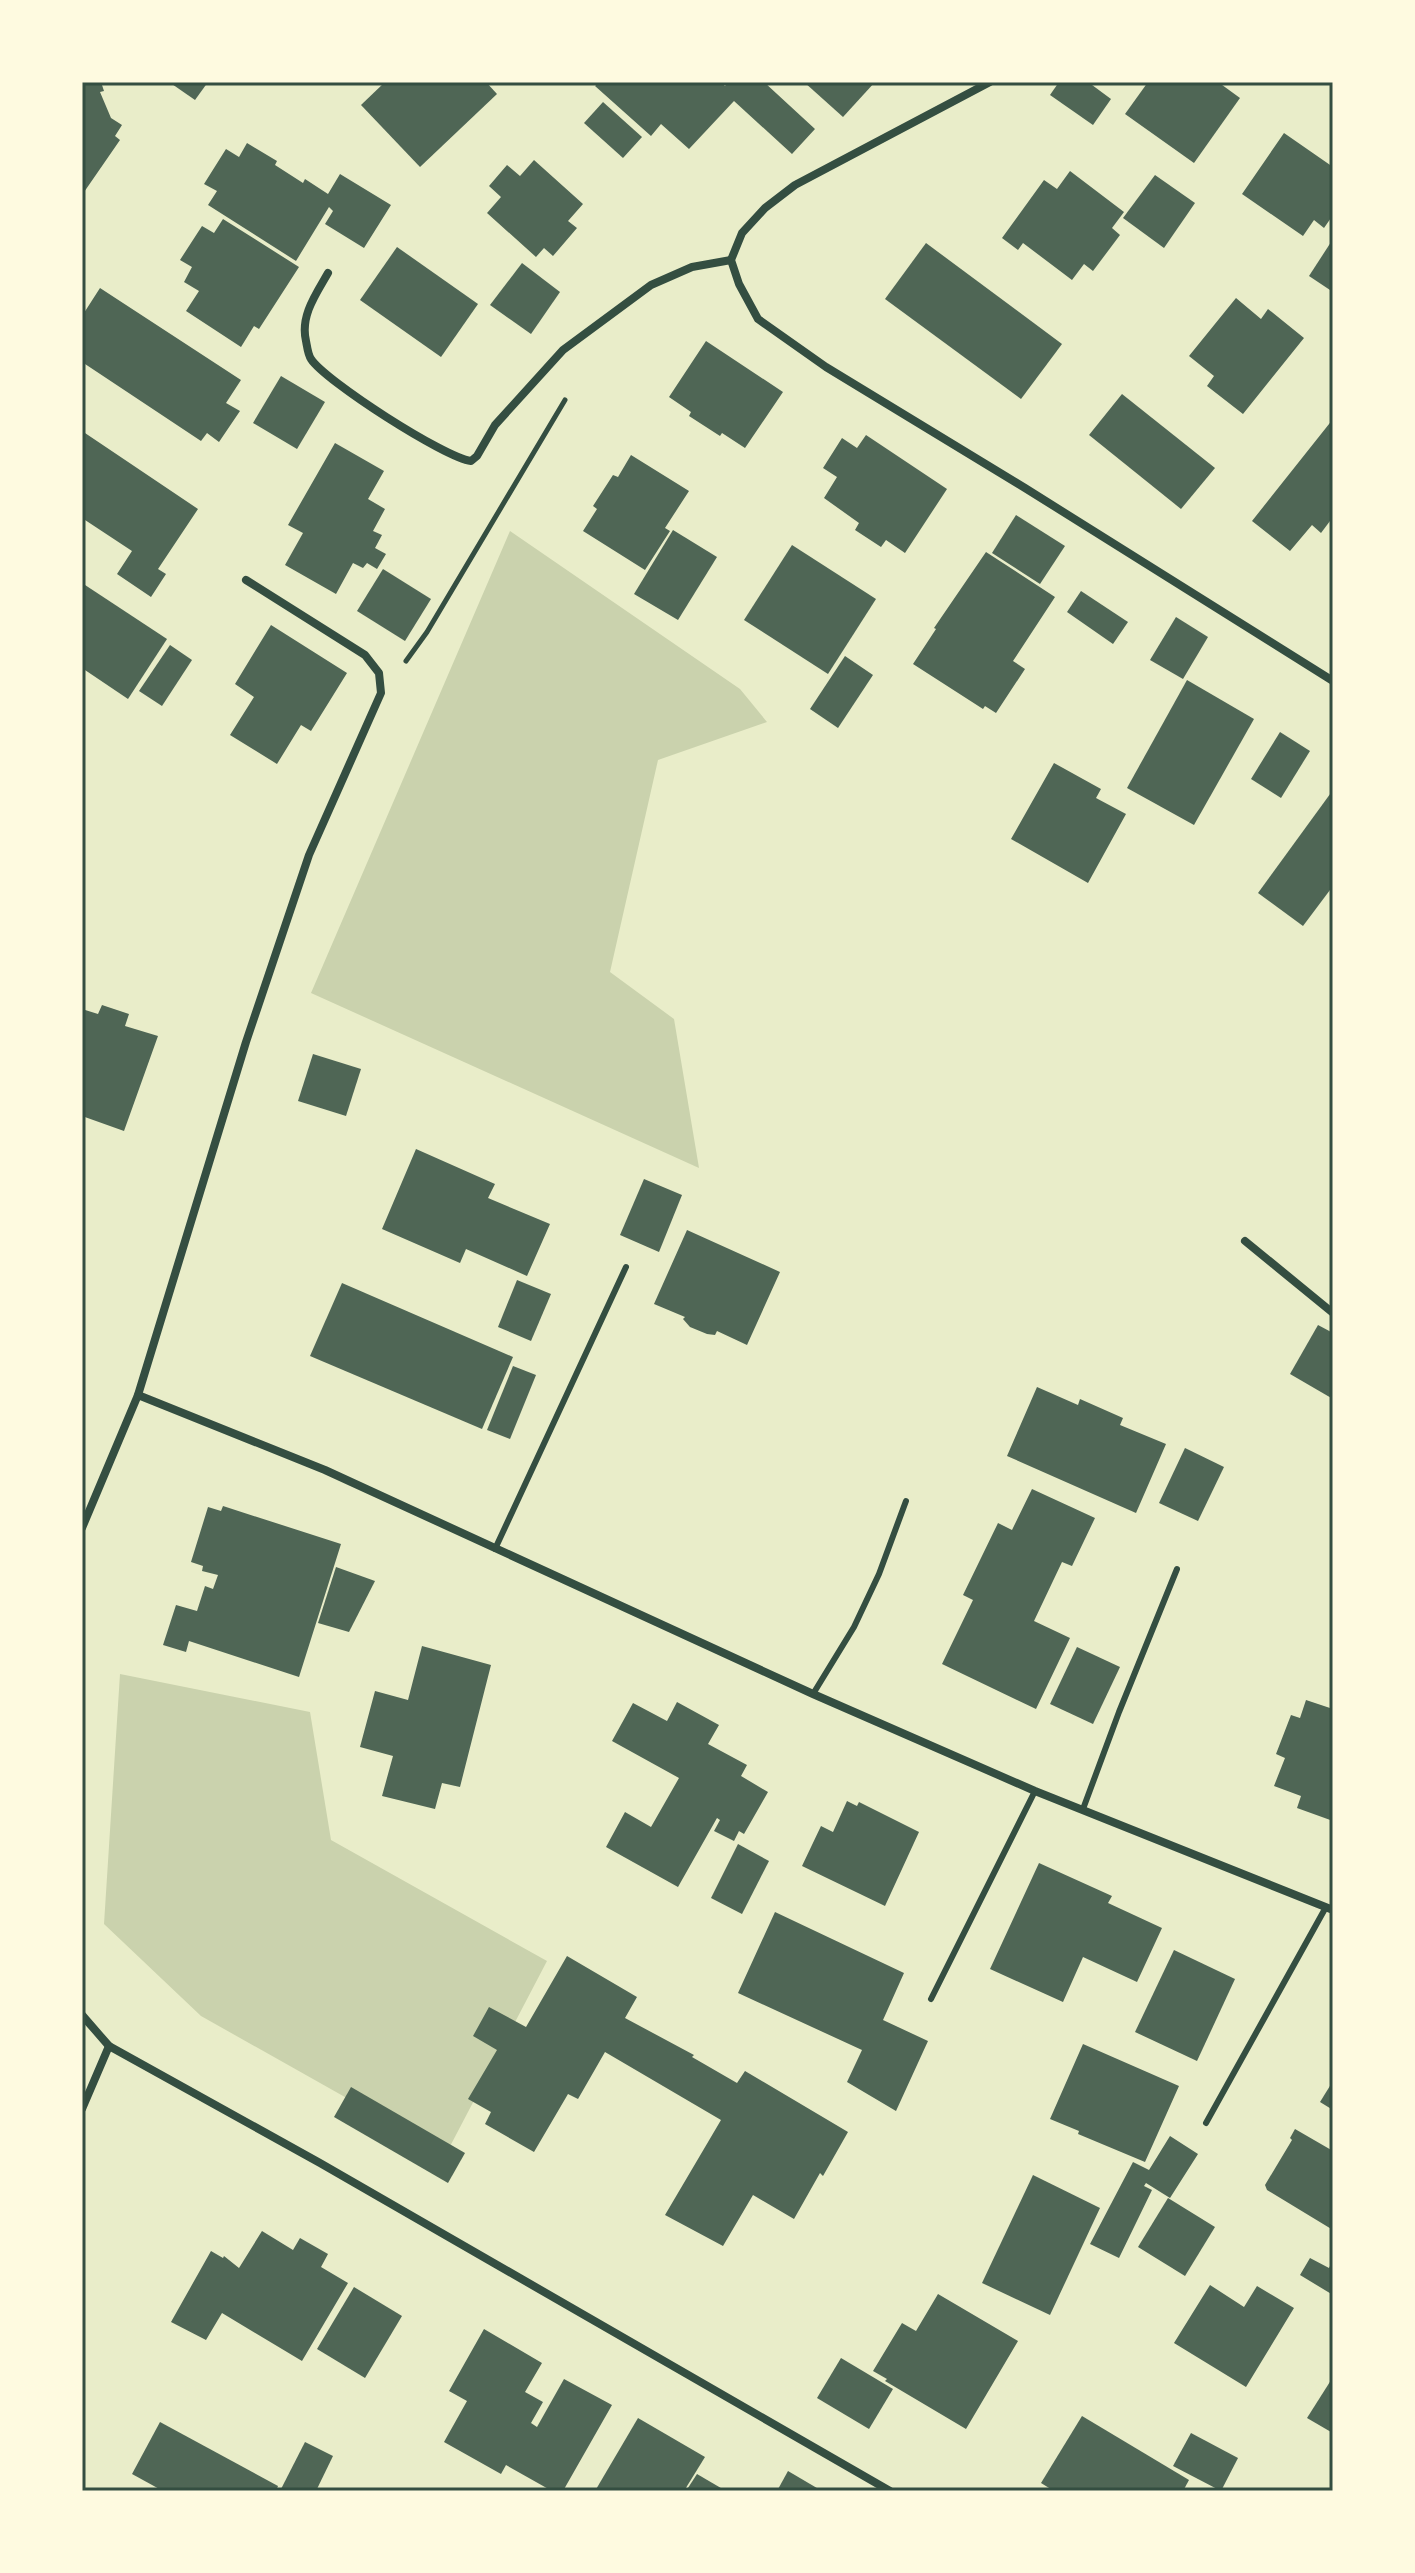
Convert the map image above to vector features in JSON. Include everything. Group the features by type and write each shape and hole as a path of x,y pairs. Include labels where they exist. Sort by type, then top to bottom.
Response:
{"street":[{"path":"990,82 795,185 765,208 742,233 731,260 739,284 758,319 826,367 1333,681"},
{"path":"328,273 305,321 305,338 311,359 331,378 389,419 449,455 471,461 495,425 563,350 651,285 692,267 731,260"},
{"path":"82,1528 138,1395 246,1042 309,855 381,693 379,673 365,655 246,580"},
{"path":"1245,1241 1333,1313"},
{"path":"138,1395 325,1470 813,1694 1035,1791 1330,1908"},
{"path":"82,2015 109,2046 334,2170 890,2491"},
{"path":"82,2109 109,2046"}],"lane":[{"path":"495,1549 626,1267"},
{"path":"813,1694 854,1627 879,1574 906,1501"},
{"path":"1083,1809 1177,1569"},
{"path":"931,1999 1035,1791"},
{"path":"1206,2123 1330,1908"}],"path":[{"path":"381,693 427,632 570,390"}],"green space":[{"path":"510,531 740,689 767,722 658,760 610,972 674,1019 699,1168 311,993"},
{"path":"120,1674 310,1712 331,1840 547,1961 446,2154 201,2016 104,1924"}],"building":[{"path":"82,82 101,82 104,91 100,92 111,118 122,125 115,136 120,140 82,195"},
{"path":"169,82 208,82 195,100"},
{"path":"385,82 486,82 497,94 420,167 361,105"},
{"path":"600,82 721,82 725,86 728,82 764,82 815,129 792,154 734,101 689,149 661,124 651,136 595,86"},
{"path":"804,82 875,82 843,117"},
{"path":"1059,82 1088,82 1111,99 1093,125 1050,95"},
{"path":"1148,82 1218,82 1240,98 1194,163 1125,114"},
{"path":"603,102 642,137 623,158 584,123"},
{"path":"1284,133 1333,167 1333,215 1324,228 1314,220 1303,236 1242,194"},
{"path":"247,143 277,161 275,165 303,183 305,179 328,194 340,174 391,205 364,248 325,224 333,211 329,207 296,261 208,205 217,191 204,184 226,149 239,157"},
{"path":"534,160 583,204 568,221 577,228 553,256 544,248 536,257 487,213 501,197 489,186 507,165 520,176"},
{"path":"1070,171 1124,212 1112,228 1120,235 1093,271 1084,264 1072,280 1023,243 1018,250 1002,238 1044,180 1057,189"},
{"path":"1155,175 1195,203 1164,248 1123,218"},
{"path":"223,219 299,267 259,329 254,326 241,347 186,311 199,291 184,282 192,267 180,260 202,226 214,233"},
{"path":"1333,239 1333,292 1309,276"},
{"path":"926,243 1062,344 1021,399 885,299"},
{"path":"397,247 478,304 441,357 360,300"},
{"path":"522,263 560,292 531,334 490,305"},
{"path":"100,288 241,380 226,403 240,411 219,442 207,433 201,441 82,362 82,316"},
{"path":"1236,298 1261,319 1268,309 1304,338 1243,414 1207,386 1214,376 1189,356"},
{"path":"706,341 783,392 745,448 689,416 691,412 669,397"},
{"path":"281,376 325,402 297,449 253,423"},
{"path":"1122,394 1215,468 1181,509 1089,435"},
{"path":"1333,419 1333,517 1321,533 1312,525 1290,551 1252,521"},
{"path":"82,431 198,509 158,569 166,574 151,597 117,574 132,551 82,518"},
{"path":"866,435 947,489 905,553 886,540 881,547 855,530 859,523 824,498 837,477 823,468 842,438 857,448"},
{"path":"335,443 384,471 368,499 385,509 373,531 382,535 375,548 386,554 377,569 367,563 363,568 353,563 336,594 285,565 303,533 288,525"},
{"path":"631,455 689,491 665,528 670,531 645,570 583,531 597,509 593,506 613,475 618,477"},
{"path":"1016,515 1065,546 1040,584 992,553"},
{"path":"673,530 717,557 678,620 634,594"},
{"path":"792,545 876,599 828,674 744,620"},
{"path":"986,552 1055,597 1013,661 1025,669 996,713 985,706 983,709 913,664"},
{"path":"383,569 431,599 405,641 357,611"},
{"path":"82,583 167,639 128,699 82,668"},
{"path":"1081,591 1128,622 1113,644 1067,612"},
{"path":"1176,617 1208,637 1183,679 1150,660"},
{"path":"271,625 347,673 311,731 301,725 277,764 230,735 254,697 235,684"},
{"path":"170,645 192,660 162,706 139,691"},
{"path":"845,656 873,675 838,728 810,709"},
{"path":"1187,680 1254,719 1194,825 1127,788"},
{"path":"1280,732 1310,751 1281,798 1251,779"},
{"path":"1054,763 1101,789 1096,798 1126,814 1088,883 1011,839"},
{"path":"1333,790 1333,886 1303,926 1258,893"},
{"path":"102,1005 129,1014 125,1026 158,1036 124,1131 82,1116 82,1009 98,1014"},
{"path":"313,1054 361,1069 346,1116 298,1101"},
{"path":"416,1149 495,1184 488,1198 550,1224 527,1276 466,1249 460,1263 382,1229"},
{"path":"644,1179 682,1195 659,1252 620,1235"},
{"path":"687,1230 780,1272 747,1345 717,1331 715,1335 707,1334 690,1327 683,1319 685,1317 654,1304"},
{"path":"517,1280 551,1294 531,1341 498,1327"},
{"path":"342,1283 513,1357 482,1429 310,1356"},
{"path":"1318,1325 1333,1333 1333,1399 1290,1374"},
{"path":"513,1366 536,1375 510,1439 487,1430"},
{"path":"1037,1387 1078,1405 1080,1399 1123,1418 1120,1425 1166,1444 1136,1513 1007,1456"},
{"path":"1185,1448 1224,1467 1198,1521 1159,1503"},
{"path":"1032,1489 1095,1518 1072,1566 1062,1562 1034,1621 1070,1638 1036,1709 942,1664 973,1600 963,1595 998,1523 1012,1530"},
{"path":"223,1506 341,1544 299,1677 189,1641 186,1652 163,1645 176,1605 197,1611 205,1586 213,1589 218,1575 202,1571 203,1566 191,1562 208,1507 221,1511"},
{"path":"336,1567 375,1581 349,1632 318,1623"},
{"path":"422,1646 491,1665 460,1787 442,1783 435,1809 382,1796 393,1756 360,1747 375,1691 408,1700"},
{"path":"1077,1647 1120,1667 1093,1724 1050,1704"},
{"path":"1306,1700 1333,1709 1333,1821 1297,1808 1301,1796 1274,1786 1285,1758 1276,1754 1291,1715 1300,1718"},
{"path":"677,1702 719,1725 708,1744 747,1765 741,1776 768,1792 744,1834 739,1831 734,1841 714,1831 720,1820 717,1818 678,1887 606,1847 625,1812 651,1827 679,1778 612,1741 633,1703 667,1721"},
{"path":"847,1801 857,1806 859,1802 919,1832 885,1906 802,1866 821,1826 833,1832"},
{"path":"738,1844 769,1861 742,1914 711,1898"},
{"path":"1039,1863 1112,1896 1108,1903 1162,1928 1137,1982 1083,1957 1063,2002 990,1969"},
{"path":"775,1912 904,1973 883,2020 928,2041 896,2111 847,2082 862,2050 738,1993"},
{"path":"1174,1950 1235,1979 1197,2061 1135,2032"},
{"path":"567,1956 637,1997 625,2018 694,2055 692,2057 737,2083 745,2071 848,2132 794,2219 753,2195 723,2246 665,2215 721,2120 605,2052 578,2099 568,2094 534,2152 485,2124 491,2112 468,2099 497,2050 473,2036 489,2007 526,2027"},
{"path":"1083,2044 1179,2086 1145,2162 1050,2119"},
{"path":"1333,2081 1333,2110 1320,2102"},
{"path":"351,2087 465,2153 448,2183 334,2117"},
{"path":"1295,2129 1333,2151 1333,2230 1267,2190 1265,2185 1292,2140 1290,2138"},
{"path":"1170,2136 1198,2154 1170,2198 1146,2183 1144,2186 1152,2190 1119,2258 1090,2244 1133,2162 1149,2170"},
{"path":"1033,2175 1100,2208 1050,2315 982,2283"},
{"path":"1168,2198 1215,2227 1185,2276 1138,2247"},
{"path":"262,2231 293,2250 300,2238 328,2254 321,2267 348,2283 302,2361 222,2313 206,2340 171,2322 211,2251 224,2256 239,2268"},
{"path":"1310,2258 1329,2268 1333,2260 1333,2295 1300,2275"},
{"path":"1210,2285 1244,2307 1257,2286 1294,2308 1246,2387 1174,2343"},
{"path":"354,2287 402,2316 365,2378 317,2349"},
{"path":"938,2294 1018,2341 966,2429 873,2371 902,2323 916,2331"},
{"path":"484,2329 542,2363 525,2392 543,2402 531,2423 537,2427 564,2379 612,2405 563,2491 552,2491 506,2465 501,2474 444,2442 467,2401 449,2391"},
{"path":"841,2358 893,2389 869,2429 817,2398"},
{"path":"1333,2377 1333,2428 1331,2432 1307,2418"},
{"path":"1082,2416 1189,2480 1183,2491 1054,2491 1041,2483"},
{"path":"638,2418 705,2457 684,2491 595,2491"},
{"path":"160,2422 278,2486 276,2491 163,2491 132,2474"},
{"path":"1191,2433 1238,2458 1221,2491 1173,2466"},
{"path":"305,2442 333,2456 316,2491 280,2491"},
{"path":"788,2471 822,2491 777,2491"},
{"path":"697,2474 726,2491 686,2491"}]}
